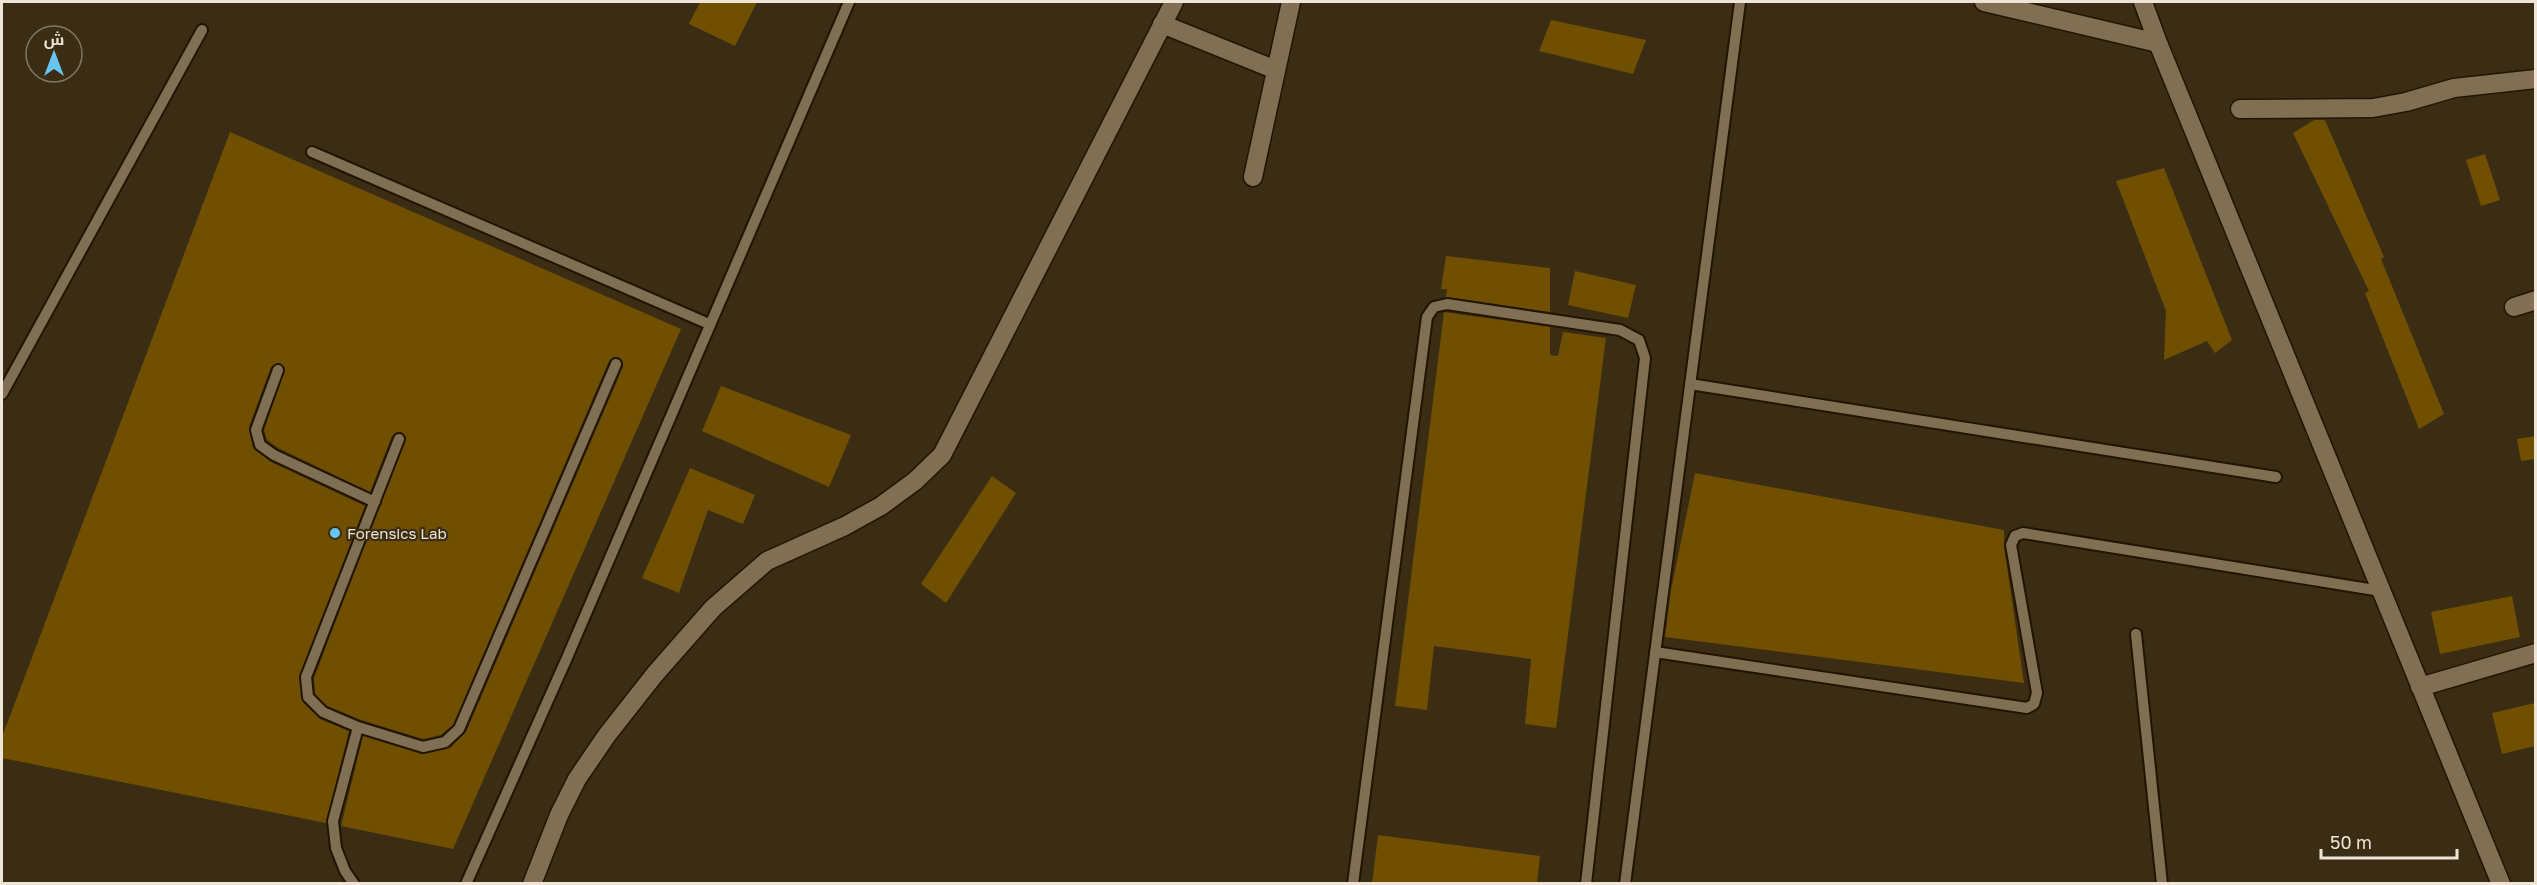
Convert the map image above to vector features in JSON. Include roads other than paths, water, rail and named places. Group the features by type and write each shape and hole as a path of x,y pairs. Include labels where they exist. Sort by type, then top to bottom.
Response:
{"street":[{"path":"532,884 559,815 578,779 606,735 655,674 713,608 767,561 845,526 881,506 915,481 942,455 1174,2"},
{"path":"1253,177 1291,2"},
{"path":"1984,2 2158,43"},
{"path":"2143,2 2501,884"},
{"path":"1162,24 1276,70"},
{"path":"2240,109 2373,108 2406,102 2454,88 2535,79"},
{"path":"2514,308 2535,300"},
{"path":"2420,687 2535,653"}],"lane":[{"path":"466,884 566,660 849,2"},
{"path":"1625,884 1740,2"},
{"path":"2,394 202,30"},
{"path":"312,152 709,324"},
{"path":"1353,884 1427,317 1434,307 1447,304 1620,330 1639,340 1645,358 1586,884"},
{"path":"399,439 306,677 308,698 323,712 358,727 423,747 445,742 459,729 616,364"},
{"path":"278,370 256,430 260,445 274,456 375,502"},
{"path":"1690,384 2276,477"},
{"path":"1655,652 2027,708 2034,704 2037,693 2011,544 2015,536 2023,533 2381,591"},
{"path":"2136,634 2162,884"},
{"path":"354,884 345,871 336,848 333,821 358,727"}],"place":[{"name":"Forensics Lab","path":"335,533"}]}
